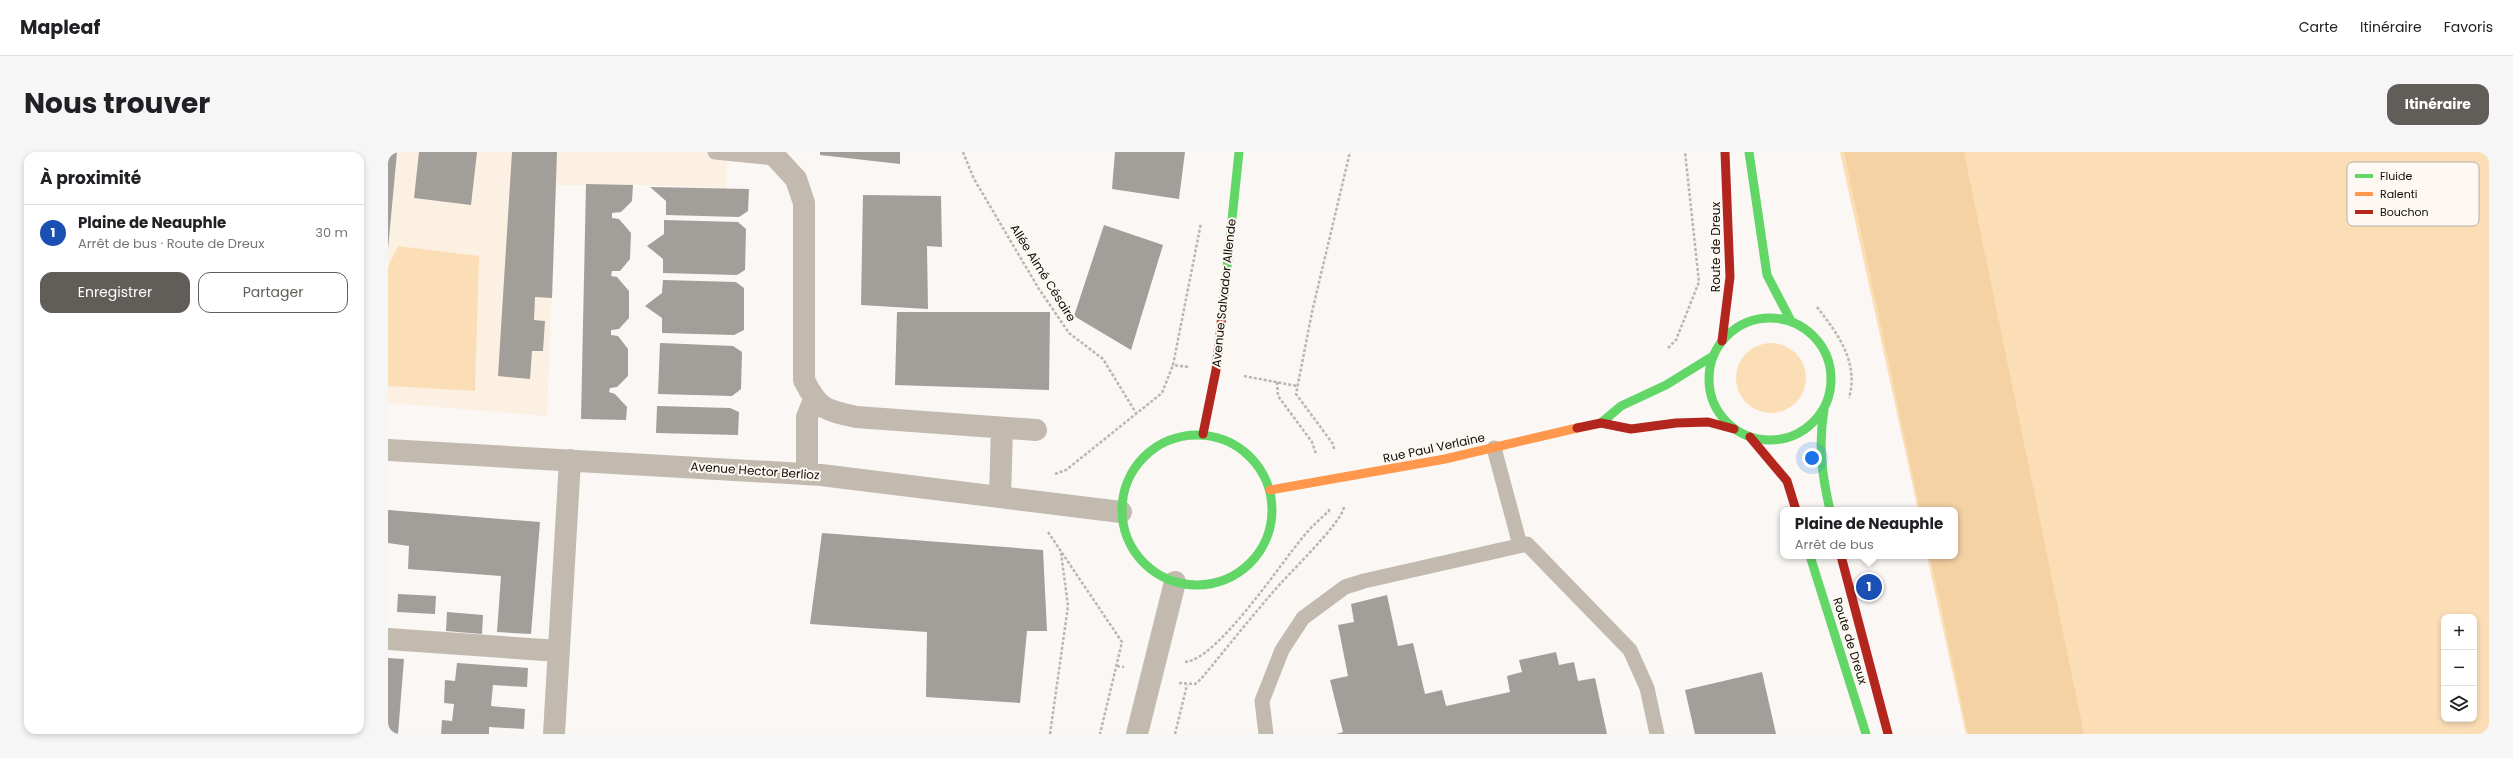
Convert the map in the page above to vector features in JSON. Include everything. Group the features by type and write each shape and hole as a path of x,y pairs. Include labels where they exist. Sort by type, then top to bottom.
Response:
{"street":[{"name":"Avenue Salvador Allende","path":"1203,434 1216,370 1239,152"},
{"name":"Route de Dreux","path":"1722,341 1730,277 1725,152"},
{"path":"1749,152 1767,275 1791,321"},
{"path":"773,155 796,179 804,203 804,380 814,400 830,411 856,417 1036,430"},
{"path":"1824,409 1814,423 1800,433 1789,438 1766,441 1750,437 1734,429 1722,418 1712,399 1709,372 1713,356 1722,341 1733,330 1746,322 1761,318 1776,318 1791,321 1806,330 1819,342 1828,357 1831,380 1830,392 1824,409 1818,439 1821,471 1829,507"},
{"name":"Rue Paul Verlaine","path":"1270,490 1445,459 1601,423 1622,406 1666,385 1713,356"},
{"path":"807,474 807,417 814,400"},
{"name":"Rue Paul Verlaine","path":"1601,423 1631,430 1676,423 1708,422 1734,429"},
{"path":"1000,497 1002,428"},
{"path":"1203,434 1221,438 1238,446 1252,458 1263,473 1270,490 1272,513 1268,536 1252,561 1240,572 1220,582 1198,586 1175,582 1154,572 1137,556 1126,535 1121,512 1124,491 1132,471 1145,455 1168,440 1182,435 1203,434"},
{"path":"1750,437 1787,481 1795,507"},
{"name":"Avenue Hector Berlioz","path":"388,450 807,474 1121,512"},
{"path":"554,734 570,460"},
{"name":"Route de Dreux","path":"1811,559 1866,734"},
{"name":"Route de Dreux","path":"1842,559 1888,734"},
{"path":"1137,734 1175,582"},
{"path":"388,639 559,651"}],"lane":[{"path":"715,152 773,155"},
{"path":"1494,448 1520,545"},
{"path":"1266,734 1262,701 1282,650 1303,618 1345,587 1364,581 1527,544 1630,650 1647,688 1658,734"}],"path":[{"name":"Allée Aimé Césaire","path":"963,152 974,179 1039,289 1069,333 1103,360 1136,413"},
{"path":"1335,452 1333,444 1296,394 1350,152"},
{"path":"1665,351 1676,340 1699,282 1686,152"},
{"path":"1277,382 1278,396 1312,442 1316,456"},
{"path":"1178,662 1196,659 1217,643 1275,575 1303,537 1329,511 1328,503"},
{"path":"1175,734 1187,685 1195,684 1201,679 1273,592 1329,532 1343,513 1344,505"},
{"path":"1050,734 1068,606 1061,552"},
{"path":"1100,734 1117,666"}],"shaded area":[{"path":"388,152 728,152 726,188 650,185 556,185 547,416 388,403"},
{"path":"1840,152 2489,152 2489,734 1966,734 1928,559 1958,559 1958,507 1917,507"},
{"path":"1844,152 1964,152 2084,734 1968,734 1931,559 1958,559 1958,507 1919,507"},
{"path":"398,246 479,256 475,391 388,386 388,267"},
{"path":"1764,343 1778,343 1791,349 1800,358 1804,364 1806,378 1804,392 1796,403 1785,411 1778,413 1764,413 1757,411 1746,403 1738,392 1736,385 1736,371 1738,364 1746,353 1757,345"}],"building":[{"path":"388,152 397,152 388,249"},
{"path":"419,152 477,152 471,205 414,198"},
{"path":"512,152 557,152 552,298 535,297 534,320 545,321 543,351 532,351 530,379 498,376"},
{"path":"820,152 900,152 900,164 820,155"},
{"path":"1115,152 1185,152 1179,199 1112,189"},
{"path":"586,184 633,185 632,201 621,212 612,213 612,218 619,219 631,233 630,259 620,271 612,271 611,276 617,277 629,291 629,318 619,329 611,330 611,335 618,336 628,349 628,376 617,387 610,388 609,392 615,394 627,407 626,420 581,419"},
{"path":"650,187 749,189 748,211 739,217 666,215 666,201"},
{"path":"863,195 941,196 942,247 927,246 928,309 861,305"},
{"path":"664,220 738,222 746,229 745,270 737,275 663,273 663,259 647,246 664,234"},
{"path":"1104,225 1163,245 1131,350 1074,316"},
{"path":"663,280 736,282 744,288 744,330 734,335 662,333 662,318 645,306 662,293"},
{"path":"897,312 1050,312 1049,390 895,385"},
{"path":"660,343 733,346 742,352 741,389 732,396 658,394"},
{"path":"657,406 730,408 739,412 738,435 656,433"},
{"path":"388,510 540,522 531,634 497,632 501,576 408,569 409,546 388,543"},
{"path":"822,533 1043,550 1047,631 1027,631 1020,703 926,697 927,632 810,624"},
{"path":"398,594 436,596 435,614 397,612"},
{"path":"1387,595 1398,646 1413,643 1425,694 1442,690 1446,706 1510,692 1507,676 1522,672 1519,660 1556,652 1559,665 1574,662 1578,681 1595,678 1607,734 1336,734 1343,732 1330,680 1348,676 1338,625 1354,622 1351,604"},
{"path":"447,612 483,615 482,634 446,631"},
{"path":"388,658 404,659 398,734 388,734"},
{"path":"457,663 528,668 527,687 493,685 491,706 525,709 524,729 489,727 489,734 441,734 442,720 452,721 454,704 444,703 445,680 455,681"},
{"path":"1762,672 1776,734 1695,734 1685,690"}],"traffic: fast":[{"path":"1222,315 1239,152"},
{"path":"1749,152 1767,275 1791,321"},
{"path":"1770,318 1793,322 1804,328 1813,336 1821,345 1827,356 1831,379 1827,402 1821,413 1813,422 1804,430 1793,436 1770,440 1747,436 1736,430 1727,422 1719,413 1713,402 1709,379 1713,356 1719,345 1727,336 1736,328 1747,322 1770,318"},
{"path":"1601,423 1621,406 1666,385 1713,356"},
{"path":"1824,410 1821,448 1825,485 1829,507"},
{"path":"1204,435 1226,440 1239,447 1255,462 1267,481 1271,495 1272,510 1271,525 1267,539 1260,552 1245,568 1226,580 1212,584 1190,585 1168,580 1155,573 1134,552 1127,539 1123,525 1122,503 1127,481 1134,468 1155,447 1168,440 1182,436 1204,435"},
{"path":"1811,559 1866,734"}],"traffic: slow":[{"path":"1270,490 1445,459 1577,428"}],"traffic: jam":[{"path":"1722,341 1730,277 1725,152"},
{"path":"1203,434 1216,370 1222,315"},
{"path":"1577,428 1601,423 1631,429 1676,423 1708,422 1734,429"},
{"path":"1750,437 1787,481 1795,507"},
{"path":"1842,559 1888,734"}],"place":[{"name":"Plaine de Neauphle","path":"1869,587"}]}
